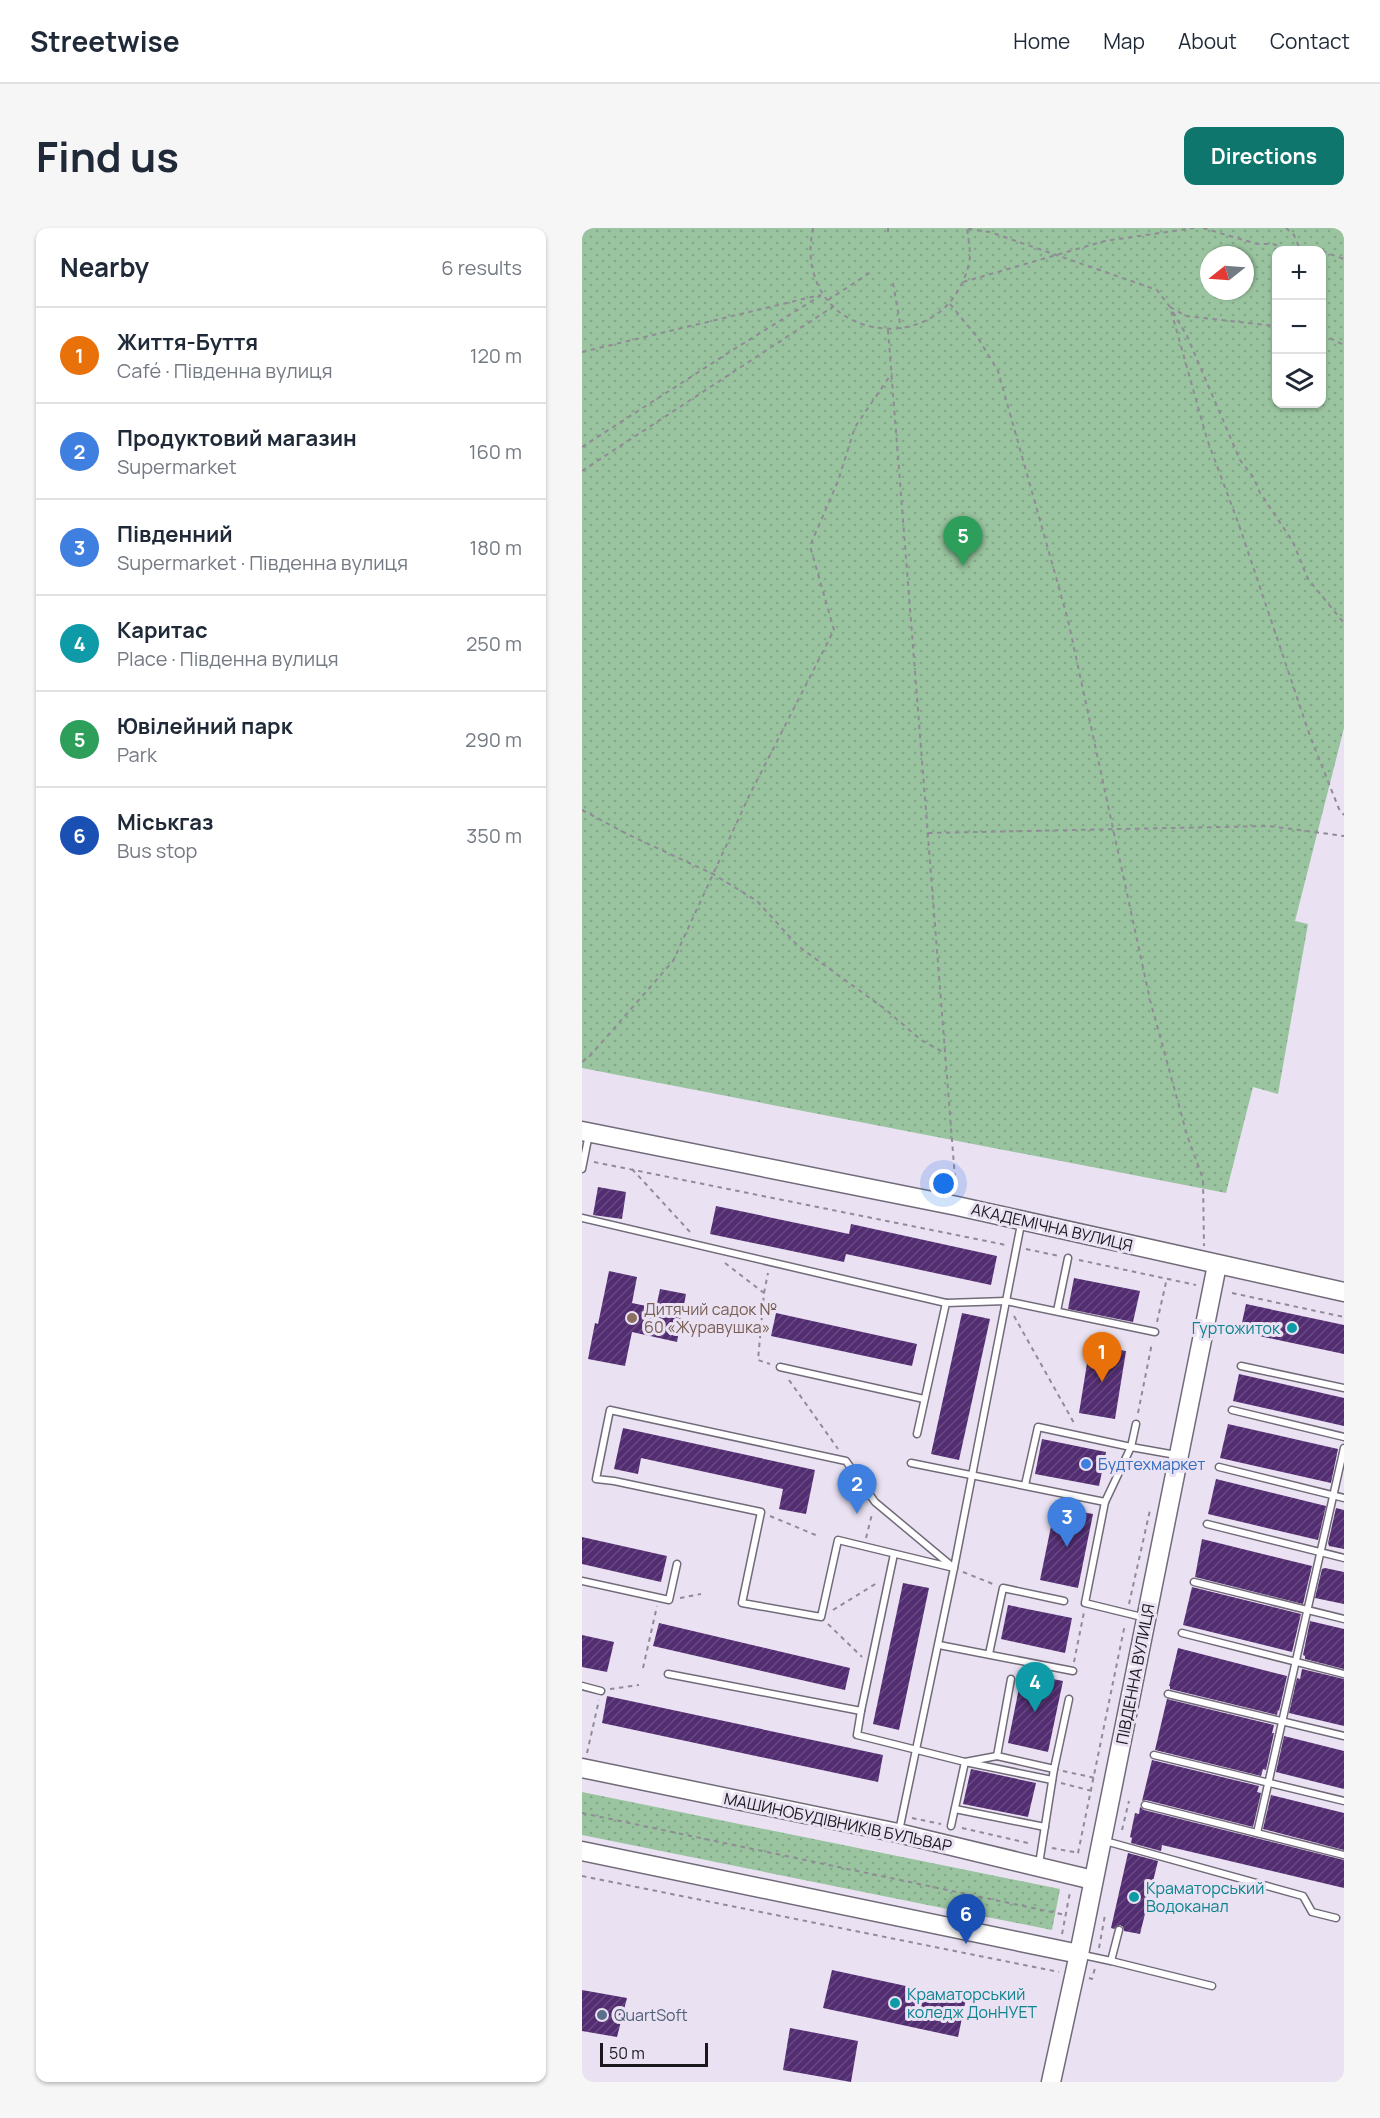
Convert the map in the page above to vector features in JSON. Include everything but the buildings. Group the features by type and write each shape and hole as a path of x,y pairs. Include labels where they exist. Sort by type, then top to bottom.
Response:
{"street":[{"name":"АКАДЕМІЧНА ВУЛИЦЯ","path":"586,1132 957,1206 1344,1292"},
{"name":"ПІВДЕННА ВУЛИЦЯ","path":"1051,2082 1179,1456 1210,1263"},
{"name":"МАШИНОБУДІВНИКІВ БУЛЬВАР","path":"583,1768 900,1824 1038,1867 1093,1880"},
{"path":"582,1851 1079,1954"}],"lane":[{"path":"582,1169 586,1132"},
{"path":"582,1218 946,1303 1006,1301 1155,1332"},
{"path":"900,1824 939,1645 1021,1220"},
{"path":"1057,1311 1068,1257"},
{"path":"917,1434 946,1303"},
{"path":"1241,1366 1344,1388"},
{"path":"780,1367 924,1399"},
{"path":"610,1410 846,1461 875,1502 954,1568 838,1540 821,1617 742,1603 761,1512 596,1479 610,1410"},
{"path":"1232,1410 1344,1437"},
{"path":"1136,1424 1131,1447 1105,1502 1085,1603 1146,1618"},
{"path":"1025,1485 1038,1427 1179,1456"},
{"path":"1257,1833 1344,1449"},
{"path":"911,1462 1105,1502"},
{"path":"1219,1467 1344,1498"},
{"path":"1207,1524 1344,1558"},
{"path":"894,1554 857,1735 965,1762 1052,1780"},
{"path":"582,1581 669,1600 677,1564"},
{"path":"1194,1582 1344,1619"},
{"path":"988,1654 1003,1588 1064,1601"},
{"path":"1182,1633 1344,1674"},
{"path":"939,1645 1073,1671"},
{"path":"668,1674 861,1711"},
{"path":"997,1756 1011,1679"},
{"path":"582,1686 602,1691"},
{"path":"1168,1694 1344,1736"},
{"path":"1038,1867 1054,1769 1069,1699"},
{"path":"1154,1755 1344,1801"},
{"path":"965,1762 997,1756 1054,1769"},
{"path":"951,1826 965,1762"},
{"path":"1144,1805 1344,1855"},
{"path":"955,1809 1045,1827"},
{"path":"1101,1840 1303,1896 1312,1912 1336,1918"},
{"path":"1111,1961 1119,1930"},
{"path":"1079,1954 1212,1986"}],"path":[{"path":"813,228 810,248 814,275 823,294 834,306 858,323 888,330 925,322 950,303 963,282 970,257 967,228 990,232 1157,290 1187,336 1240,460 1254,478 1259,491 1293,542 1308,579 1344,623"},
{"path":"963,282 1105,242 1194,228"},
{"path":"1203,228 1257,244 1278,246"},
{"path":"1286,228 1294,235 1299,246"},
{"path":"1326,253 1344,258"},
{"path":"828,300 871,272"},
{"path":"893,283 901,329"},
{"path":"582,352 823,294"},
{"path":"582,447 823,294"},
{"path":"950,303 978,338 998,371 1068,620 1149,1000 1186,1135 1203,1179 1210,1263"},
{"path":"582,471 834,306"},
{"path":"1170,307 1186,316 1272,326"},
{"path":"1170,307 1207,439 1243,536 1310,736 1339,809 1344,815"},
{"path":"888,330 957,1206"},
{"path":"1326,336 1344,345"},
{"path":"582,1062 589,1057 673,961 750,794 834,630 810,546 838,480 855,427 892,373"},
{"path":"582,810 629,835 713,874 757,901 798,946 885,1009 921,1040 945,1053"},
{"path":"927,833 1269,826 1344,836"},
{"path":"584,1160 1199,1285"},
{"path":"632,1169 705,1247 764,1293"},
{"path":"771,1262 764,1293 758,1360 780,1367 846,1461"},
{"path":"1136,1424 1167,1278"},
{"path":"1232,1293 1344,1317"},
{"path":"1006,1301 1081,1436"},
{"path":"865,1547 875,1502"},
{"path":"1078,1852 1150,1510"},
{"path":"761,1512 818,1536"},
{"path":"954,1568 1003,1588"},
{"path":"870,1666 821,1617 889,1575"},
{"path":"669,1600 701,1594"},
{"path":"643,1668 658,1598"},
{"path":"1073,1671 1085,1603"},
{"path":"583,1768 602,1691 639,1685"},
{"path":"1054,1769 1113,1782"},
{"path":"1052,1780 1091,1791"},
{"path":"582,1813 1066,1915"},
{"path":"900,1824 951,1826 1084,1854"},
{"path":"582,1876 1065,1973"},
{"path":"1062,1936 1071,1890"}],"green space":[{"path":"582,228 1344,228 1344,728 1295,921 1308,924 1278,1094 1253,1087 1226,1193 582,1068"},
{"path":"582,1792 1060,1889 1052,1930 582,1835"}],"place":[{"name":"Ювілейний парк","path":"963,566"},
{"name":"Дитячий садок № 60 «Журавушка»","path":"632,1318"},
{"name":"Гуртожиток","path":"1292,1328"},
{"name":"Життя-Буття","path":"1102,1382"},
{"name":"Будтехмаркет","path":"1086,1464"},
{"name":"Продуктовий магазин","path":"857,1514"},
{"name":"Південний","path":"1067,1547"},
{"name":"Каритас","path":"1035,1712"},
{"name":"Краматорський Водоканал","path":"1134,1897"},
{"name":"Міськгаз","path":"966,1944"},
{"name":"Краматорський коледж ДонНУЕТ","path":"895,2003"},
{"name":"QuartSoft","path":"602,2015"}]}
